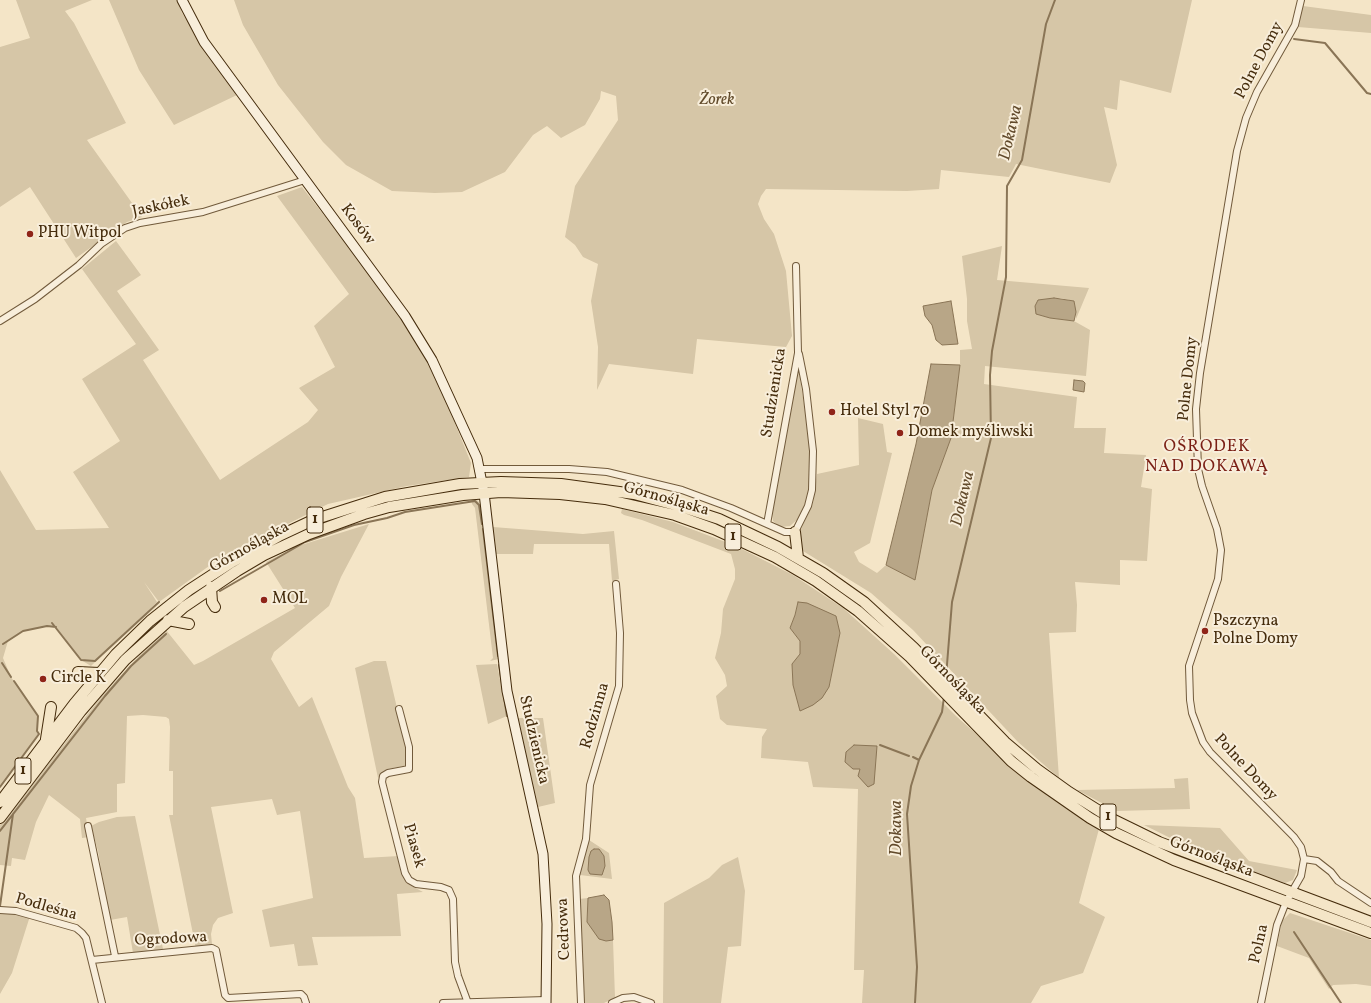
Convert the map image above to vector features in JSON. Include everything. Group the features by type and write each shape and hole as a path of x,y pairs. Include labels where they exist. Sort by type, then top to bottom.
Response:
{"main road":[{"name":"Górnośląska","path":"0,802 46,740 99,673 136,634 189,590 226,565 279,536 327,515 385,497 443,486 482,482 562,484 606,489 658,500 719,519 761,538 798,558 824,573 864,602 901,635 1025,760 1069,792 1112,819 1189,855 1371,933"},
{"name":"Górnośląska","path":"0,818 106,680 142,643 168,620 211,587 270,552 333,524 364,514 415,501 484,493 553,493 605,499 675,516 737,538 793,568 842,598 883,632 1016,765 1060,798 1090,818 1116,833 1174,860 1371,922"},
{"path":"795,532 798,558"},
{"path":"211,587 212,602 215,607"},
{"path":"168,620 189,624"},
{"path":"78,672 99,673"},
{"path":"46,740 51,707"}],"street":[{"name":"Kosów","path":"182,0 204,42 402,311 420,339 442,380 472,446 480,469 482,482"},
{"name":"Polne Domy","path":"1301,0 1295,25 1257,92 1242,131 1237,151 1200,373 1196,409 1198,469 1202,486 1217,529 1221,550 1216,586 1191,658 1189,685 1192,713 1198,731 1207,747 1249,793 1294,837 1301,847 1304,859"},
{"name":"Jaskółek","path":"0,321 35,299 79,265 101,244 125,228 140,223 203,212 305,180"},
{"name":"Studzienicka","path":"767,524 798,353 796,266"},
{"path":"480,469 570,469 607,472 682,490 732,508 786,532 795,532 808,506 814,473 806,389 798,353"},
{"name":"Studzienicka","path":"482,482 506,692 543,854 547,924 546,1001"},
{"name":"Rodzinna","path":"582,854 586,839 590,785 619,686 620,633 616,584"},
{"name":"Piasek","path":"399,709 409,747 409,769 388,773 383,776 382,782 405,873 409,880 416,884 436,886 449,890 453,899 458,976 468,1002"},
{"path":"88,826 115,956"},
{"name":"Cedrowa","path":"581,1003 576,876 582,854"},
{"path":"1288,897 1301,876 1304,859 1312,859 1331,872 1338,881 1371,903"},
{"name":"Polna","path":"1261,1003 1273,939 1288,897"},
{"name":"Podleśna","path":"0,910 16,911 76,928 86,938 102,1003"},
{"name":"Ogrodowa","path":"92,960 115,956 212,948 216,950 225,995 228,998 301,994 306,1003"},
{"path":"612,1003 623,998 634,997 651,1003"},
{"path":"443,1003 546,1001"}],"green space":[{"path":"16,0 92,0 65,11 74,23 126,123 87,140 142,217 127,222 76,258 30,187 0,207 0,47 30,38"},
{"path":"109,0 177,0 182,13 237,95 174,125 139,70"},
{"name":"Żorek","path":"234,0 1192,0 1171,93 1120,80 1117,110 1104,107 1117,165 1110,183 1016,164 1009,177 941,170 939,189 907,191 766,189 758,204 764,219 774,234 786,271 792,336 786,347 697,339 693,374 609,364 597,390 598,347 591,301 598,264 583,257 575,245 565,237 575,186 618,120 616,96 601,91 600,99 585,125 561,138 547,126 533,135 505,172 462,192 435,193 392,191 346,165 323,142 278,85 243,25"},
{"path":"1303,6 1371,15 1371,33 1298,27"},
{"path":"302,187 422,341 471,463 469,477 407,486 328,504 223,556 159,602 144,582 157,602 91,666 81,660 56,627 47,626 23,631 8,641 3,658 11,677 38,716 37,731 39,734 0,785 0,470 36,530 109,528 73,472 120,441 82,379 136,344 82,269 116,241 141,275 117,291 159,350 143,360 220,480 308,422 318,410 299,388 335,367 314,326 349,294 277,196"},
{"path":"1002,246 997,280 1089,288 1076,319 1074,301 1060,298 1046,299 1036,314 1050,318 1074,321 1090,330 1086,376 985,366 984,384 1077,397 1074,428 1106,428 1104,453 1146,455 1141,487 1152,489 1147,561 1120,560 1120,585 1075,582 1077,605 1076,632 1049,633 1059,778 1018,742 913,630 871,593 803,551 799,534 813,503 817,474 859,465 858,418 883,424 887,452 892,453 870,543 854,552 859,562 877,573 886,565 915,579 932,490 951,438 960,365 960,350 972,349 967,321 967,299 962,256"},
{"path":"798,365 809,437 809,486 807,499 799,518 790,526 780,527 773,521 772,511"},
{"path":"471,498 476,499 479,502 482,515 499,659 490,661 493,658 475,508 472,504"},
{"path":"622,509 673,522 736,546 793,575 843,608 894,654 956,716 1030,782 1099,829 1079,903 1105,917 1083,973 1041,986 1031,1003 862,1003 864,970 854,970 858,789 813,787 808,762 761,758 762,737 767,729 727,725 720,719 716,696 727,686 725,675 715,658 721,633 723,609 735,579 735,569 731,554 621,513","holes":["798,602 840,633 829,687 801,710 793,685 792,665 800,654 800,641 790,628"]},
{"path":"369,524 341,577 329,606 274,652 271,659 299,707 312,697 348,787 355,798 364,858 399,856 406,883 423,892 397,894 401,936 312,937 318,965 298,966 294,944 270,947 262,910 313,898 300,811 277,815 272,799 211,807 233,913 218,918 213,925 211,934 212,944 210,948 196,949 169,815 173,815 173,771 169,771 170,727 169,719 166,717 143,715 127,716 125,783 117,784 117,812 86,818 89,837 82,838 80,819 49,795 36,822 25,860 12,858 11,866 0,865 0,825 102,696 149,645 166,630 194,665 203,661 295,608 266,562 298,546"},
{"path":"493,527 583,534 614,531 619,579 612,581 609,544 534,544 533,554 495,554"},
{"path":"374,661 386,661 408,755 408,765 388,769 378,778 355,668"},
{"path":"497,664 507,716 488,724 476,665"},
{"path":"518,718 543,718 555,803 538,807"},
{"path":"1188,778 1190,809 1117,811 1077,790 1175,788 1174,779"},
{"path":"135,816 163,949 133,953 127,917 110,920 98,851 91,826 117,817"},
{"path":"1144,825 1220,828 1249,861 1297,870 1293,880 1285,883 1213,859"},
{"path":"589,840 609,853 612,879 580,875"},
{"path":"738,857 745,891 741,946 728,947 721,1003 663,1003 664,903 709,878 722,865"},
{"path":"588,898 587,922 606,941 613,940 615,998 604,1003 584,1003 579,899"},
{"path":"0,913 16,913 30,916 12,973 0,994"},
{"path":"1290,913 1371,940 1371,986 1356,984 1333,985 1329,989 1309,958 1277,946 1282,921"}],"shaded area":[{"path":"1054,298 1074,301 1076,312 1074,321 1050,318 1036,314 1035,306 1038,300"},
{"path":"951,301 958,344 942,345 936,340 932,325 925,316 923,306"},
{"path":"931,364 960,365 951,438 932,490 915,580 886,565 916,444"},
{"path":"1074,380 1083,381 1085,383 1084,392 1073,390"},
{"path":"798,602 807,603 836,616 840,633 829,687 822,698 813,705 800,711 793,685 792,664 800,654 800,641 790,628"},
{"path":"854,745 877,746 874,784 868,787 858,776 860,769 853,769 845,762 846,752"},
{"path":"594,849 599,849 604,856 605,866 602,875 590,874 588,870 589,857 591,851"},
{"path":"604,895 609,900 613,940 606,941 599,939 587,922 588,898"}],"waterway":[{"name":"Dokawa","path":"946,677 952,602 991,438 990,375 992,351 1006,277 1007,186 1022,160 1046,24 1055,0"},
{"path":"1294,39 1325,43 1367,93 1371,94"},
{"path":"220,591 305,542 354,525 387,518 405,512 475,501 479,505 482,524"},
{"path":"483,529 498,656"},
{"path":"52,623 81,660 95,661 159,602"},
{"path":"3,644 23,631 47,626 56,627"},
{"path":"0,831 105,696 131,666 166,634"},
{"path":"2,663 11,677"},
{"path":"499,665 507,716"},
{"path":"0,787 39,734 37,731 38,716 14,681"},
{"name":"Dokawa","path":"915,1003 917,967 907,814 911,786 919,760 942,712 944,697"},
{"path":"880,745 909,756"},
{"name":"Dokawa","path":"913,757 919,760"},
{"path":"0,906 13,814"},
{"path":"1294,932 1341,1003"}],"place":[{"name":"PHU Witpol","path":"30,234"},
{"name":"Hotel Styl 70","path":"832,412"},
{"name":"Domek myśliwski","path":"900,433"},
{"name":"MOL","path":"264,600"},
{"name":"Pszczyna Polne Domy","path":"1205,631"},
{"name":"Circle K","path":"43,679"}],"district":[{"name":"OŚRODEK NAD DOKAWĄ","path":"1207,458"}]}
